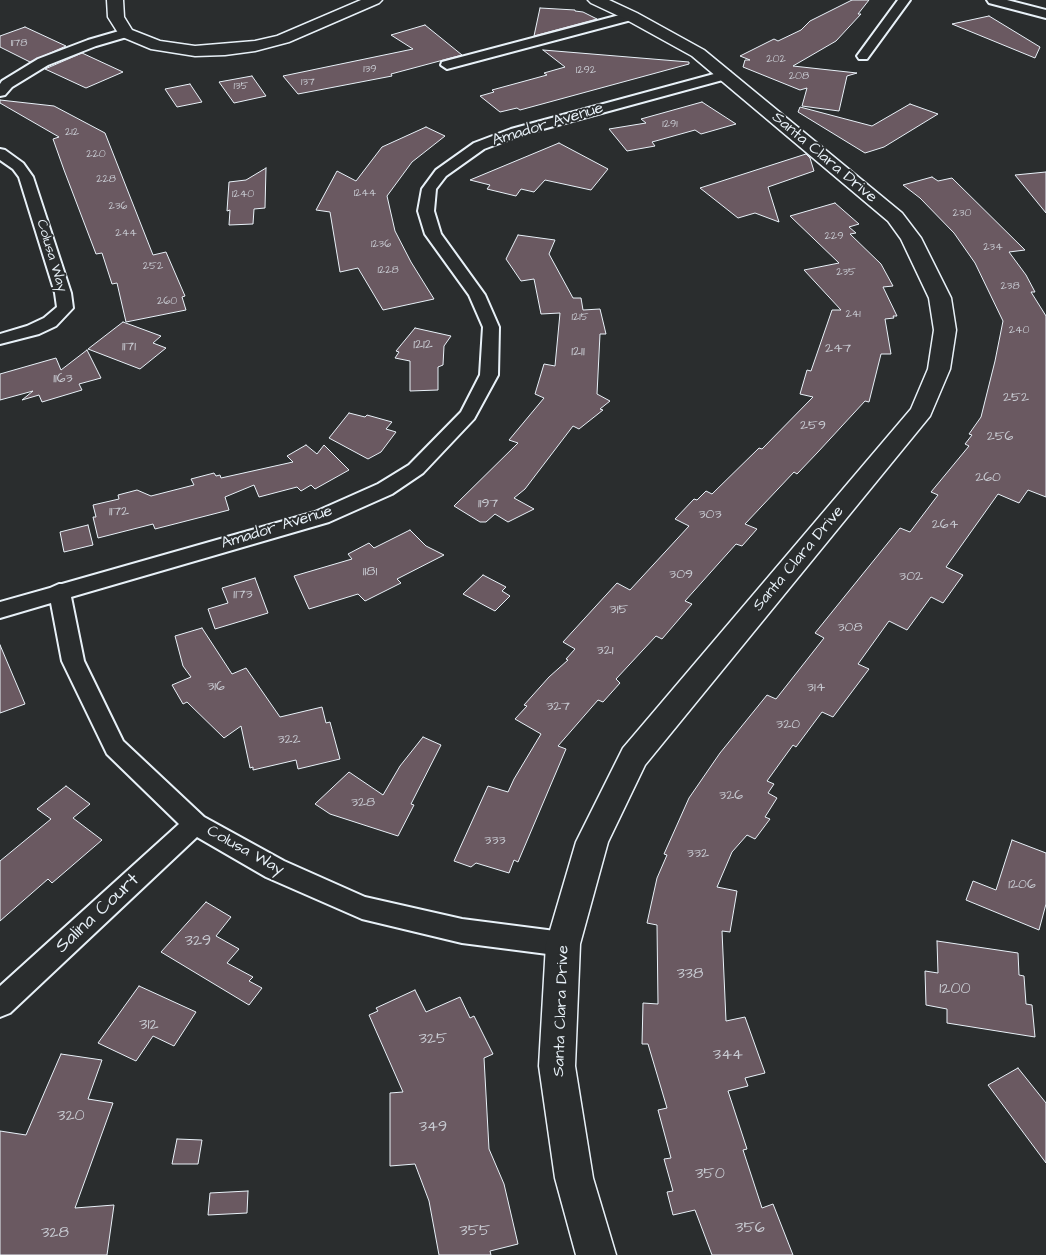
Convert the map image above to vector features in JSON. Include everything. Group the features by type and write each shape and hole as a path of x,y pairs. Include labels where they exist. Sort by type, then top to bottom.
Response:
{"street":[{"path":"115,0 116,17 126,33 140,40 178,50 232,49 255,46 283,38 374,0"},
{"name":"Santa Clara Drive","path":"596,0 631,16 698,53 895,217 910,238 940,298 945,330 939,369 922,411 634,757 592,842 563,944 557,1066 574,1178 596,1255"},
{"path":"863,56 904,0"},
{"path":"993,0 1046,14"},
{"path":"448,65 631,16"},
{"path":"0,92 7,84 42,62 77,48 126,33"},
{"name":"Amador Avenue","path":"0,610 322,517 385,489 416,469 468,416 489,375 492,327 476,296 433,234 426,211 429,188 441,173 478,146 516,132 725,75"},
{"name":"Colusa Way","path":"0,154 18,166 26,177 63,293 65,308 50,322 33,330 4,338"},
{"name":"Colusa Way","path":"59,592 74,661 115,748 195,824 275,869 362,908 462,931 563,944"},
{"name":"Salina Court","path":"0,1004 195,824"}],"building":[{"path":"852,0 869,0 858,14 861,14 836,41 793,66 857,73 847,76 839,111 802,106 807,88 800,90 743,67 745,60 750,60 740,56 774,39 778,41 801,30 810,21"},
{"path":"540,8 575,10 597,19 534,36"},
{"path":"989,16 1040,47 1035,58 952,24"},
{"path":"425,25 462,55 391,74 392,76 298,94 283,76 413,49 391,35"},
{"path":"25,27 66,46 30,62 0,47 0,36"},
{"path":"543,50 689,62 689,64 520,110 517,108 500,112 480,96 494,92 492,90 547,75 544,73 565,67"},
{"path":"82,53 123,72 86,88 45,69"},
{"path":"252,76 266,96 234,103 219,82"},
{"path":"190,84 202,102 177,107 165,89"},
{"path":"0,100 54,106 105,133 153,255 166,252 185,296 182,297 186,310 126,322 117,283 112,284 102,253 96,254 64,170 53,139 59,137 0,103"},
{"path":"702,102 736,124 701,134 695,130 652,142 655,146 627,151 609,129 646,123 641,119"},
{"path":"910,104 938,114 884,147 865,153 798,112 800,107 872,126"},
{"path":"426,127 445,136 412,162 387,196 395,231 411,262 434,299 383,310 358,268 340,272 330,212 316,210 337,171 356,181 382,147"},
{"path":"559,143 608,169 591,190 545,180 534,192 521,189 516,196 487,189 490,185 470,180"},
{"path":"806,154 810,158 814,171 768,187 779,222 755,213 738,218 700,188"},
{"path":"266,168 265,208 254,209 253,224 229,225 230,210 227,211 229,182 246,180"},
{"path":"1046,172 1046,213 1015,175"},
{"path":"932,177 938,181 952,178 1025,250 1009,252 1026,275 1035,292 1031,292 1046,316 1046,497 1028,490 1019,503 998,494 946,567 963,575 943,603 931,597 907,630 889,621 858,664 869,669 833,717 822,712 796,747 793,745 767,781 774,784 768,793 777,798 765,817 770,819 755,839 747,835 732,852 717,887 737,891 730,932 722,931 726,1021 745,1017 765,1073 745,1078 748,1086 728,1091 747,1149 743,1150 762,1208 773,1204 793,1255 712,1255 695,1210 673,1215 667,1192 673,1191 664,1159 671,1158 658,1110 667,1108 648,1044 642,1044 643,1003 658,1004 657,925 647,923 657,878 667,855 664,854 689,798 720,753 767,695 776,699 824,638 815,633 900,528 910,532 938,495 931,492 969,446 965,444 972,435 969,434 981,417 1003,321 975,263 954,233 920,198 903,185"},
{"path":"835,203 859,224 849,227 856,233 850,234 881,264 893,286 883,287 897,316 885,319 891,354 881,354 869,402 865,401 797,474 794,472 745,524 757,529 742,546 736,544 685,601 692,604 662,639 656,636 616,679 620,683 603,702 598,700 558,746 566,749 518,862 514,860 509,873 476,863 471,867 454,861 488,786 508,792 541,734 515,719 527,706 524,705 549,677 568,660 566,659 575,649 563,642 617,583 630,590 689,526 675,519 694,499 697,500 706,491 712,494 759,448 762,449 813,397 800,394 807,370 811,371 832,310 841,310 804,270 839,263 790,216"},
{"path":"518,235 555,240 549,254 573,298 581,298 583,310 600,309 606,334 600,334 597,394 610,401 600,409 603,410 579,429 573,426 525,489 514,498 534,509 508,522 495,514 486,522 480,522 454,506 518,443 509,440 544,398 535,394 544,364 555,366 560,313 541,314 534,279 521,281 506,259"},
{"path":"123,322 161,336 153,343 166,348 140,369 88,349"},
{"path":"415,328 451,336 444,346 443,365 438,367 438,390 410,391 410,361 395,358 399,352 396,351"},
{"path":"87,350 101,378 79,384 82,390 42,402 39,395 22,400 33,391 0,400 0,374 56,358 61,370"},
{"path":"349,413 365,417 367,415 392,422 386,429 396,432 381,452 368,459 329,438"},
{"path":"306,445 317,454 324,445 349,470 315,489 311,485 301,491 297,487 259,497 254,485 225,497 229,510 155,529 153,524 98,538 93,517 96,517 93,505 119,499 118,495 137,490 151,496 194,485 191,479 214,473 216,476 220,475 221,478 293,462 287,456"},
{"path":"88,525 93,545 64,552 60,532"},
{"path":"410,530 426,546 444,555 397,579 401,583 365,601 358,594 309,609 294,576 352,559 348,554 369,543 374,548"},
{"path":"483,575 506,587 502,591 510,596 495,611 463,594"},
{"path":"255,578 268,613 215,629 208,609 228,603 222,588"},
{"path":"202,628 232,674 246,668 280,717 322,707 326,723 330,722 340,759 298,769 296,760 253,770 253,767 250,768 241,726 224,738 187,702 183,704 172,685 191,677 183,666 175,636"},
{"path":"0,645 25,704 0,713"},
{"path":"423,737 441,745 411,804 414,805 398,836 330,814 315,804 349,772 383,795 400,766"},
{"path":"66,786 90,804 73,818 102,840 52,883 48,879 0,921 0,861 51,819 37,809"},
{"path":"1012,840 1046,853 1046,904 1039,930 966,900 973,881 996,890"},
{"path":"206,902 231,917 216,936 239,949 227,963 253,977 249,981 262,988 249,1005 161,952"},
{"path":"937,941 1018,953 1019,975 1024,976 1026,1004 1032,1005 1035,1037 947,1023 947,1009 926,1005 925,971 938,973"},
{"path":"139,986 196,1012 174,1046 153,1036 136,1061 98,1043"},
{"path":"415,990 426,1012 460,997 470,1018 474,1016 493,1054 484,1058 489,1149 504,1184 518,1244 490,1251 491,1255 439,1255 429,1201 415,1164 390,1166 390,1093 403,1092 369,1015 378,1011 376,1008"},
{"path":"61,1054 102,1060 88,1099 113,1103 75,1208 114,1205 107,1255 0,1255 0,1131 26,1135"},
{"path":"1018,1068 1046,1103 1046,1163 988,1085"},
{"path":"177,1139 202,1140 198,1164 172,1164"},
{"path":"248,1191 247,1213 208,1215 210,1193"}]}
